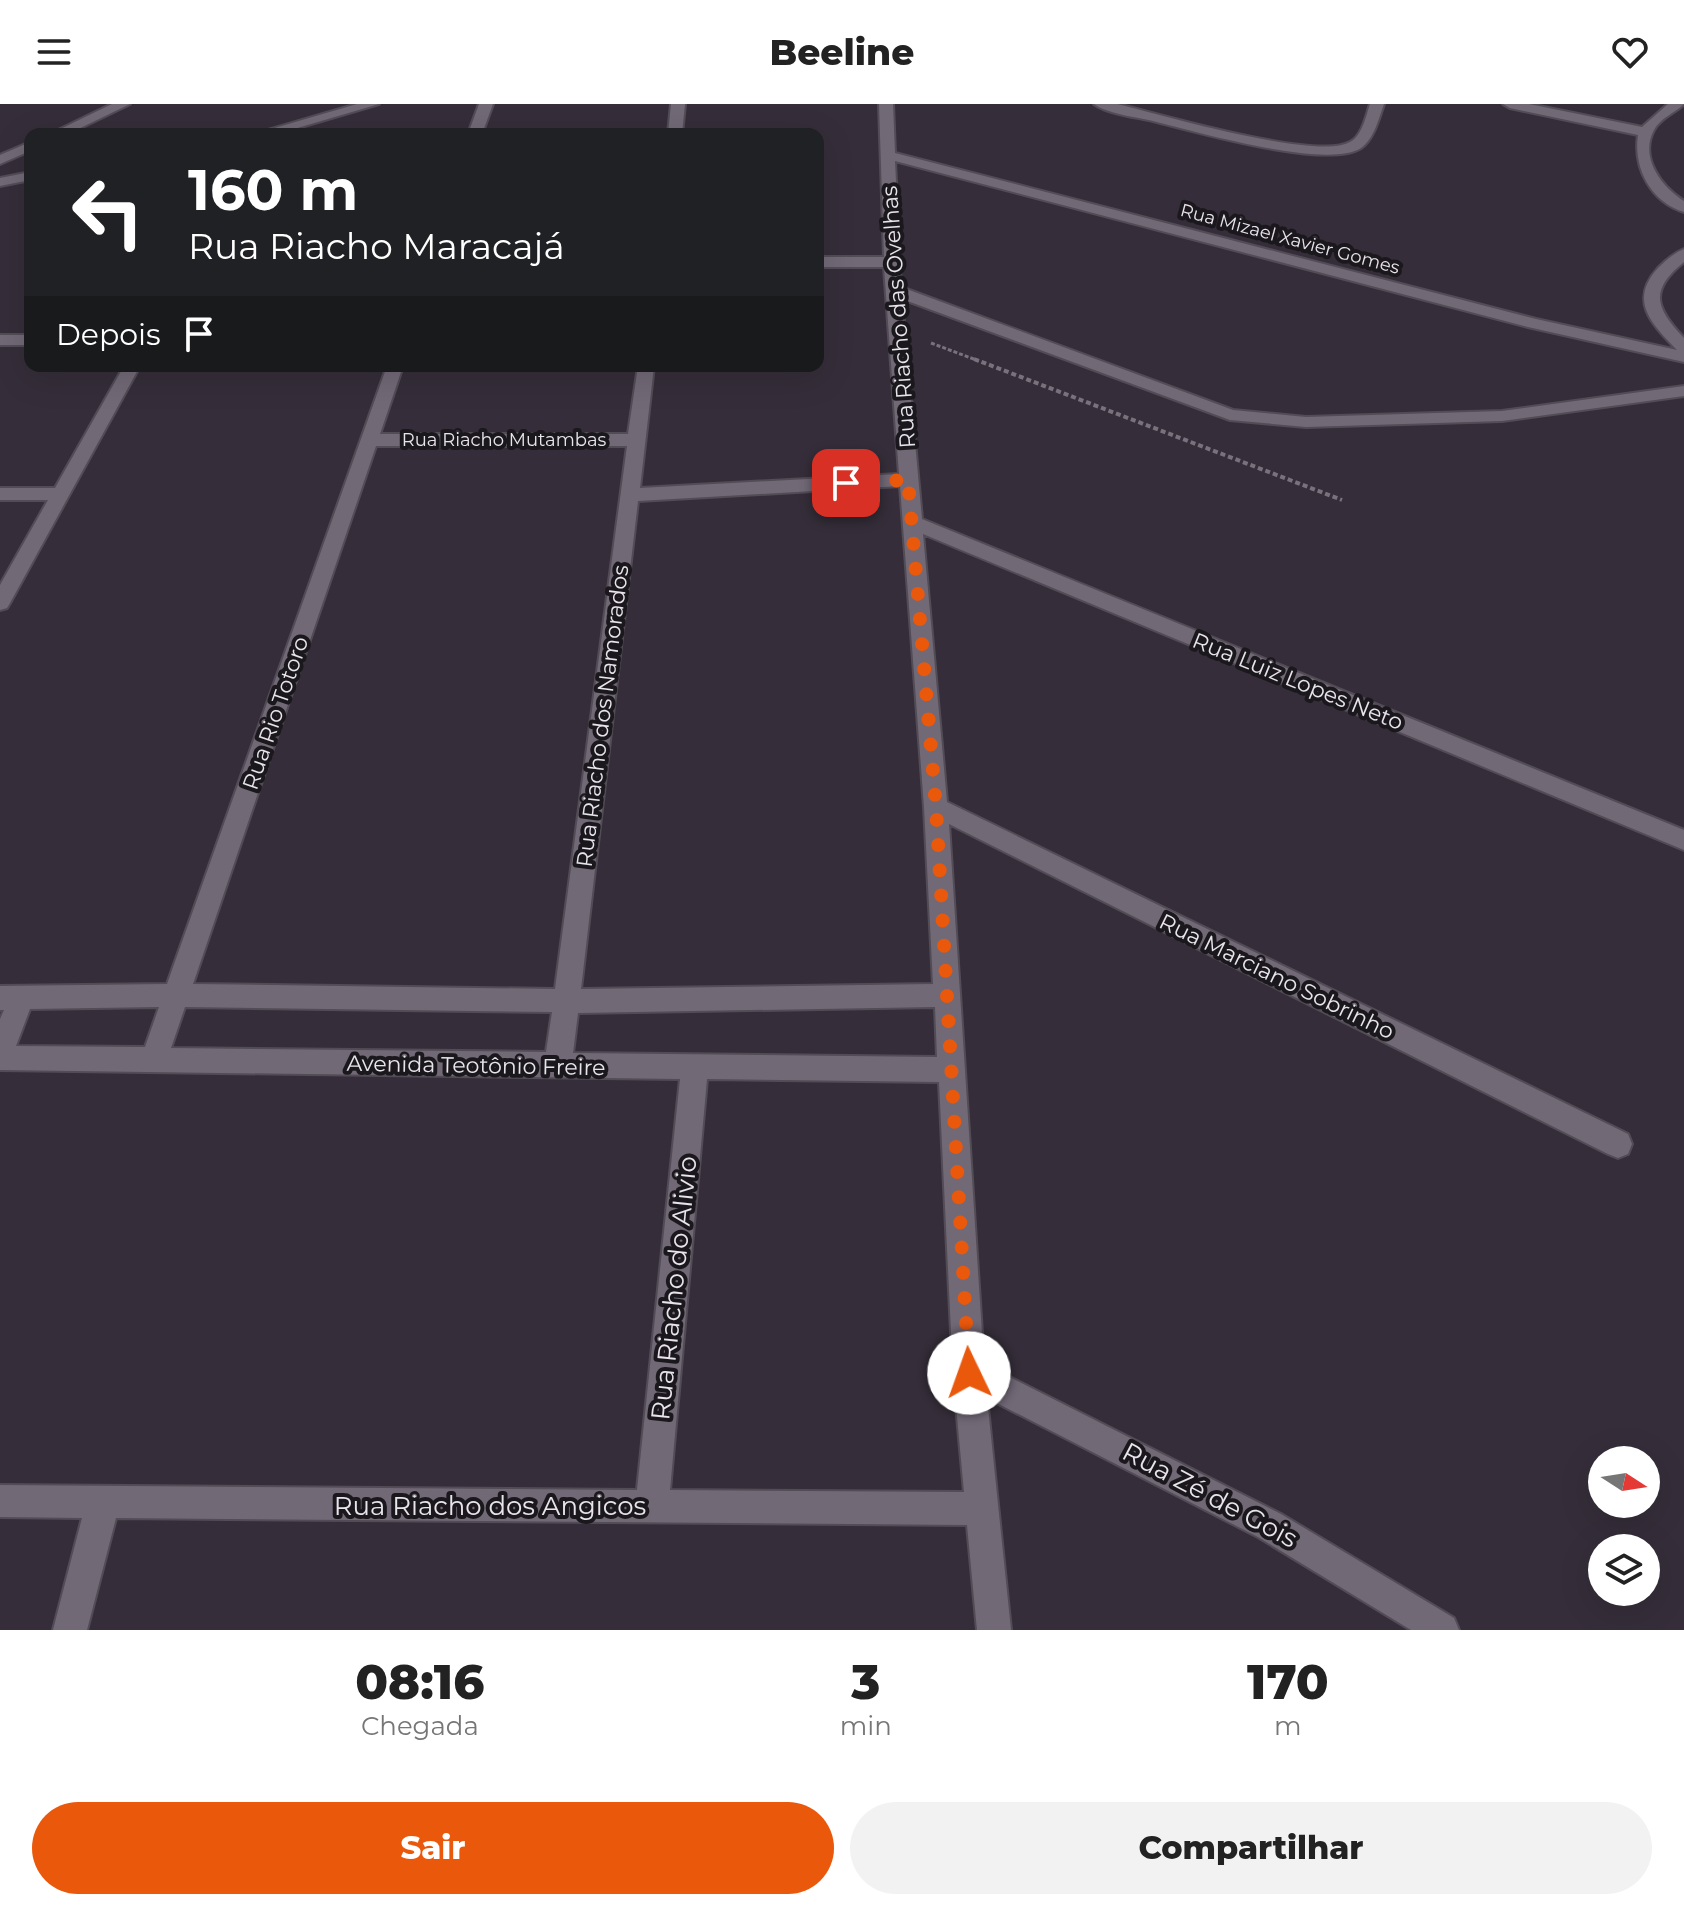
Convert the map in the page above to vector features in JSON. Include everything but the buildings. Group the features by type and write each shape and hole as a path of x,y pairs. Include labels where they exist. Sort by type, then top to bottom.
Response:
{"street":[{"path":"70,128 123,104"},
{"path":"283,128 372,104"},
{"path":"477,128 486,104"},
{"path":"676,128 678,104"},
{"name":"Rua Riacho das Ovelhas","path":"886,104 893,290 936,807 969,1373 994,1630"},
{"path":"1101,104 1277,144 1336,151 1353,147 1361,141 1377,104"},
{"path":"1510,104 1645,132"},
{"path":"1677,104 1657,118 1645,132 1644,161 1649,178 1662,194 1684,208"},
{"path":"0,160 24,149"},
{"name":"Rua Mizael Xavier Gomes","path":"888,155 1534,324 1684,357"},
{"path":"0,182 24,177"},
{"path":"1684,254 1658,275 1648,301 1657,319 1684,348"},
{"path":"824,262 892,262"},
{"path":"893,290 1230,415 1306,422 1502,416 1684,391"},
{"path":"0,340 24,340"},
{"path":"0,603 129,372"},
{"name":"Rua Rio Totoro","path":"154,1059 393,372"},
{"name":"Rua Riacho dos Namorados","path":"558,1066 645,372"},
{"name":"Rua Riacho Mutambas","path":"370,440 637,440"},
{"path":"629,495 908,480"},
{"path":"0,494 61,494"},
{"name":"Rua Luiz Lopes Neto","path":"911,522 1684,840"},
{"name":"Rua Marciano Sobrinho","path":"936,807 1618,1144"},
{"path":"0,1056 10,998 178,995 566,1001 945,995"},
{"name":"Avenida Teotônio Freire","path":"0,1056 951,1070"},
{"name":"Rua Riacho do Alivio","path":"652,1507 695,1068"},
{"name":"Rua Zé de Gois","path":"969,1373 1260,1519 1442,1630"},
{"name":"Rua Riacho dos Angicos","path":"0,1501 980,1509"},
{"path":"70,1630 103,1503"}],"path":[{"path":"896,330 1342,500"}],"route":[{"path":"846,483 908,480 936,807 969,1373"}]}
